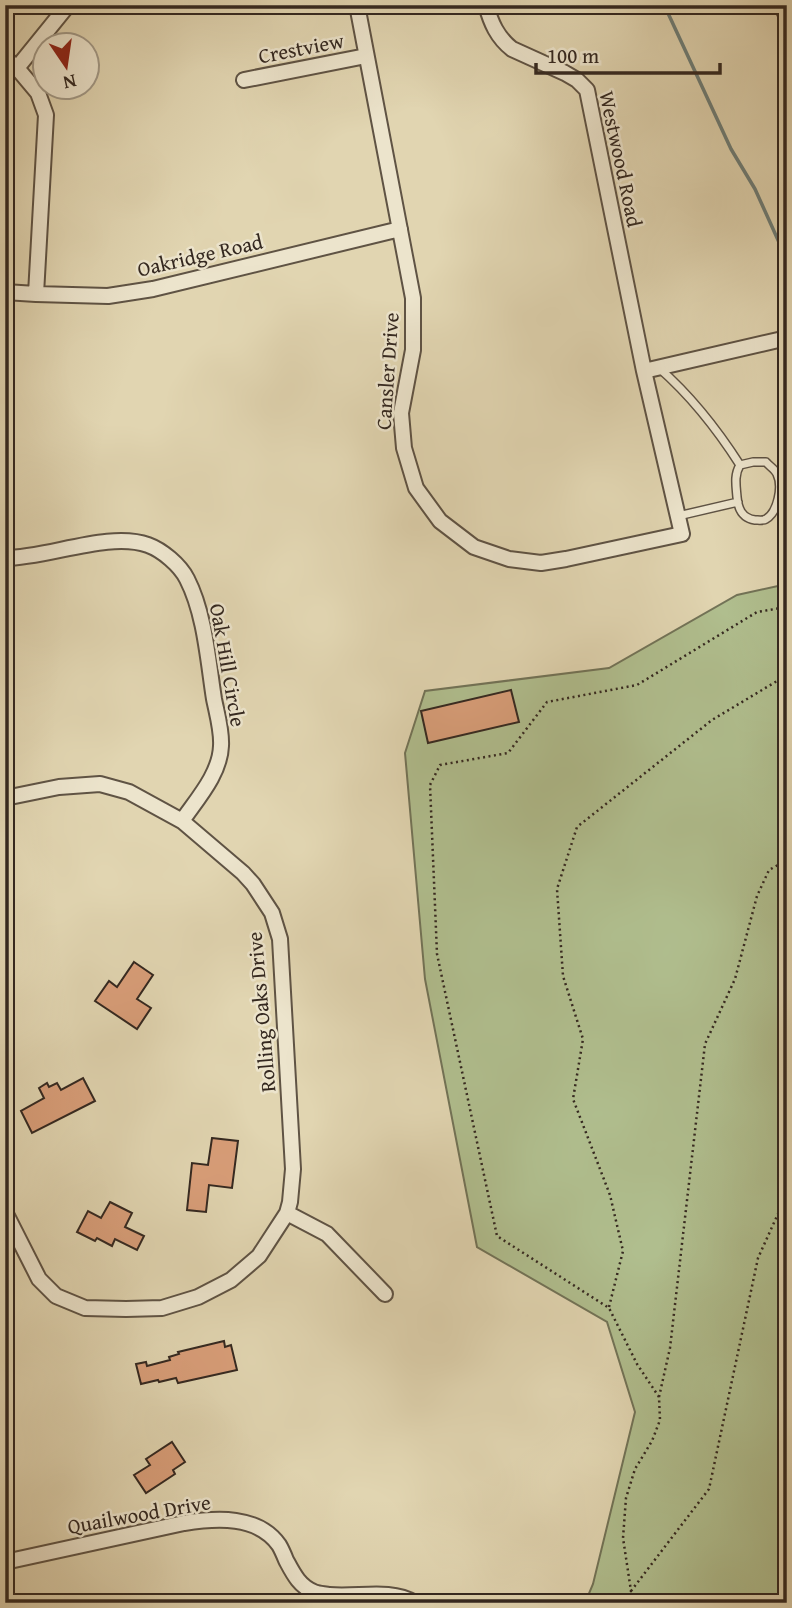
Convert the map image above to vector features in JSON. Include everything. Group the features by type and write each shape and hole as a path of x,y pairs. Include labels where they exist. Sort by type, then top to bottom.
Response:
{"street":[{"path":"17,68 68,5"},
{"name":"Cansler Drive","path":"357,5 413,298 413,350 401,413 404,449 416,488 440,521 474,547 509,559 541,563 682,534"},
{"name":"Westwood Road","path":"486,5 494,28 507,45 577,80 587,90 651,369 682,534"},
{"name":"Crestview","path":"244,80 366,56"},
{"path":"5,58 38,93 46,116 36,294"},
{"name":"Oakridge Road","path":"5,292 108,296 153,289 400,229"},
{"path":"651,369 787,338"},
{"name":"Oak Hill Circle","path":"5,558 104,542 133,541 159,550 186,577 197,603 221,747 215,770 182,821"},
{"name":"Rolling Oaks Drive","path":"5,798 59,787 100,784 129,792 182,821 253,884 272,913 280,939 293,1169 287,1213 259,1255 231,1280 198,1297 162,1308 85,1308 56,1296 39,1279 5,1212"},
{"path":"287,1213 327,1234 386,1294"},
{"name":"Quailwood Drive","path":"5,1562 184,1522 230,1520 251,1524 268,1534 279,1545 297,1581 314,1593 338,1596 385,1594 406,1598 415,1603"}],"lane":[{"path":"778,5 781,14 787,18"},
{"path":"651,369 678,385 701,411 740,465"},
{"path":"766,462 777,472 778,500 766,519 747,519 741,513 735,480 740,465 766,462"},
{"path":"678,516 738,502"}],"path":[{"path":"659,1397 638,1364 609,1308 496,1236 437,954 430,785 440,765 508,753 547,702 637,685 757,612 787,607"},
{"path":"609,1308 623,1251 610,1195 573,1099 583,1039 563,976 557,889 577,827 712,720 787,675"},
{"path":"631,1591 623,1538 626,1499 635,1469 652,1441 660,1420 659,1397 670,1348 705,1044 735,979 757,897 769,870 787,860"},
{"path":"618,1603 631,1591 709,1489 758,1258 787,1194"}],"green space":[{"path":"787,584 787,1603 585,1603 593,1584 635,1412 607,1322 477,1247 425,979 405,753 425,691 609,668 737,595"}],"building":[{"path":"511,690 519,722 428,743 421,711"},
{"path":"134,962 153,975 137,999 151,1008 137,1029 95,1001 109,981 117,987"},
{"path":"83,1078 95,1101 32,1133 21,1111 44,1098 39,1088 47,1083 49,1087 57,1083 61,1090"},
{"path":"212,1138 238,1141 232,1188 209,1185 206,1212 187,1210 192,1163 208,1165"},
{"path":"110,1202 132,1213 125,1227 144,1236 137,1250 115,1239 112,1246 77,1232 88,1211 101,1218"},
{"path":"224,1341 225,1347 231,1345 237,1370 178,1383 176,1378 141,1384 136,1364 146,1362 147,1366 170,1360 169,1357 179,1354 178,1352"},
{"path":"172,1442 185,1462 173,1470 175,1474 146,1493 134,1475 150,1465 146,1459"}],"waterway":[{"path":"662,5 731,149 755,189 787,260"}]}
